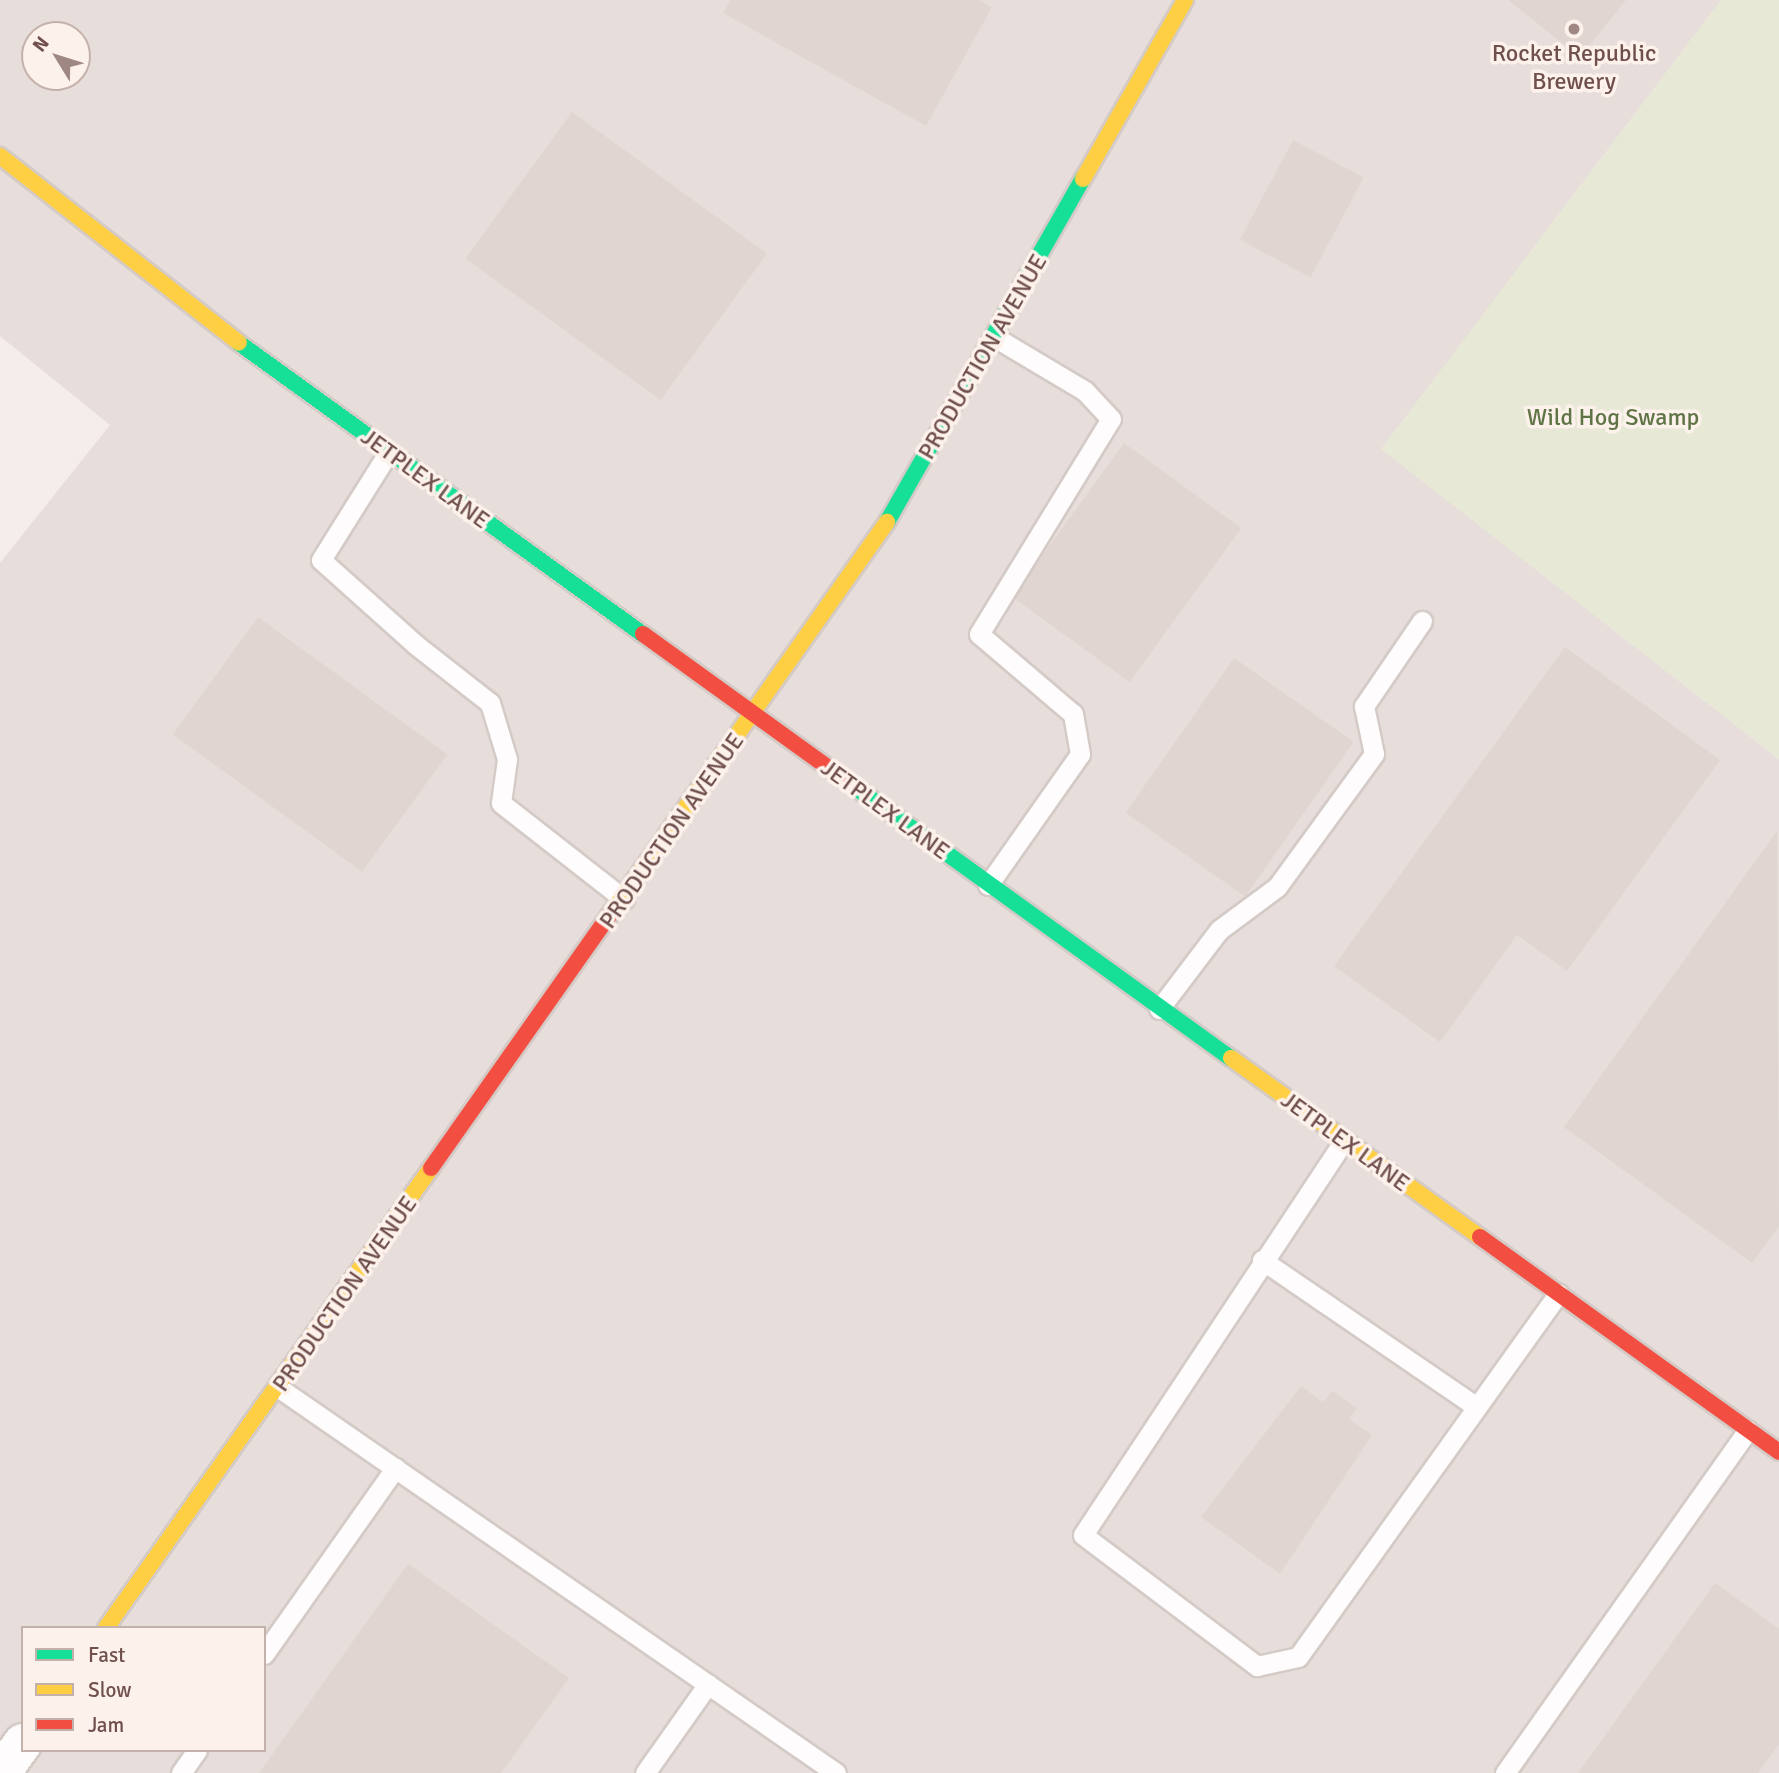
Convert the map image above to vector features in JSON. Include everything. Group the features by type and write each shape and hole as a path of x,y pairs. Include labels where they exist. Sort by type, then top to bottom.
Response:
{"street":[{"name":"PRODUCTION AVENUE","path":"107,1626 279,1388 883,529 996,338 1185,0"},
{"name":"JETPLEX LANE","path":"0,156 249,351 388,453 1343,1142 1779,1452"}],"lane":[{"path":"988,885 1080,754 1073,714 979,634 1111,419 1085,391 996,338"},
{"path":"388,453 321,560 416,645 490,703 508,759 501,803 624,899"},
{"path":"1159,1009 1219,930 1277,887 1374,754 1364,706 1422,621"},
{"path":"1343,1142 1262,1260 1083,1535 1256,1667 1298,1657 1558,1294"},
{"path":"1262,1260 1477,1407"},
{"path":"279,1388 836,1773"},
{"path":"1504,1773 1748,1430"},
{"path":"266,1651 395,1468"},
{"path":"645,1773 708,1684"},
{"path":"181,1773 196,1752"}],"shaded area":[{"path":"0,0 1721,0 1382,449 1779,759 1779,1773 0,1773 0,563 110,425 0,336"}],"green space":[{"name":"Wild Hog Swamp","path":"1721,0 1779,0 1779,759 1381,449"}],"building":[{"path":"730,0 979,0 992,7 926,126 723,13"},
{"name":"Rocket Republic Brewery","path":"1508,0 1626,0 1580,57"},
{"path":"572,112 767,254 661,400 466,258"},
{"path":"1293,140 1364,178 1311,277 1240,240"},
{"path":"1124,443 1241,528 1130,682 1012,597"},
{"path":"258,617 447,755 362,872 173,734"},
{"path":"1565,647 1720,760 1567,971 1517,935 1440,1042 1334,966"},
{"path":"1234,658 1354,742 1245,897 1126,813"},
{"path":"1777,831 1779,1226 1752,1263 1564,1127"},
{"path":"1301,1386 1323,1402 1332,1391 1357,1408 1349,1419 1372,1435 1280,1574 1201,1517"},
{"path":"408,1564 569,1678 501,1773 259,1773"},
{"path":"1715,1583 1779,1629 1779,1744 1758,1773 1578,1773"}],"traffic: fast":[{"path":"887,522 1083,179"},
{"path":"239,343 643,634"},
{"path":"852,785 1231,1058"}],"traffic: slow":[{"path":"1083,179 1185,0"},
{"path":"0,156 239,343"},
{"path":"614,909 887,522"},
{"path":"1231,1058 1480,1237"},
{"path":"107,1626 431,1168"}],"traffic: jam":[{"path":"643,634 852,785"},
{"path":"431,1168 614,909"},
{"path":"1480,1237 1779,1452"}],"place":[{"name":"Rocket Republic Brewery","path":"1574,29"}]}
